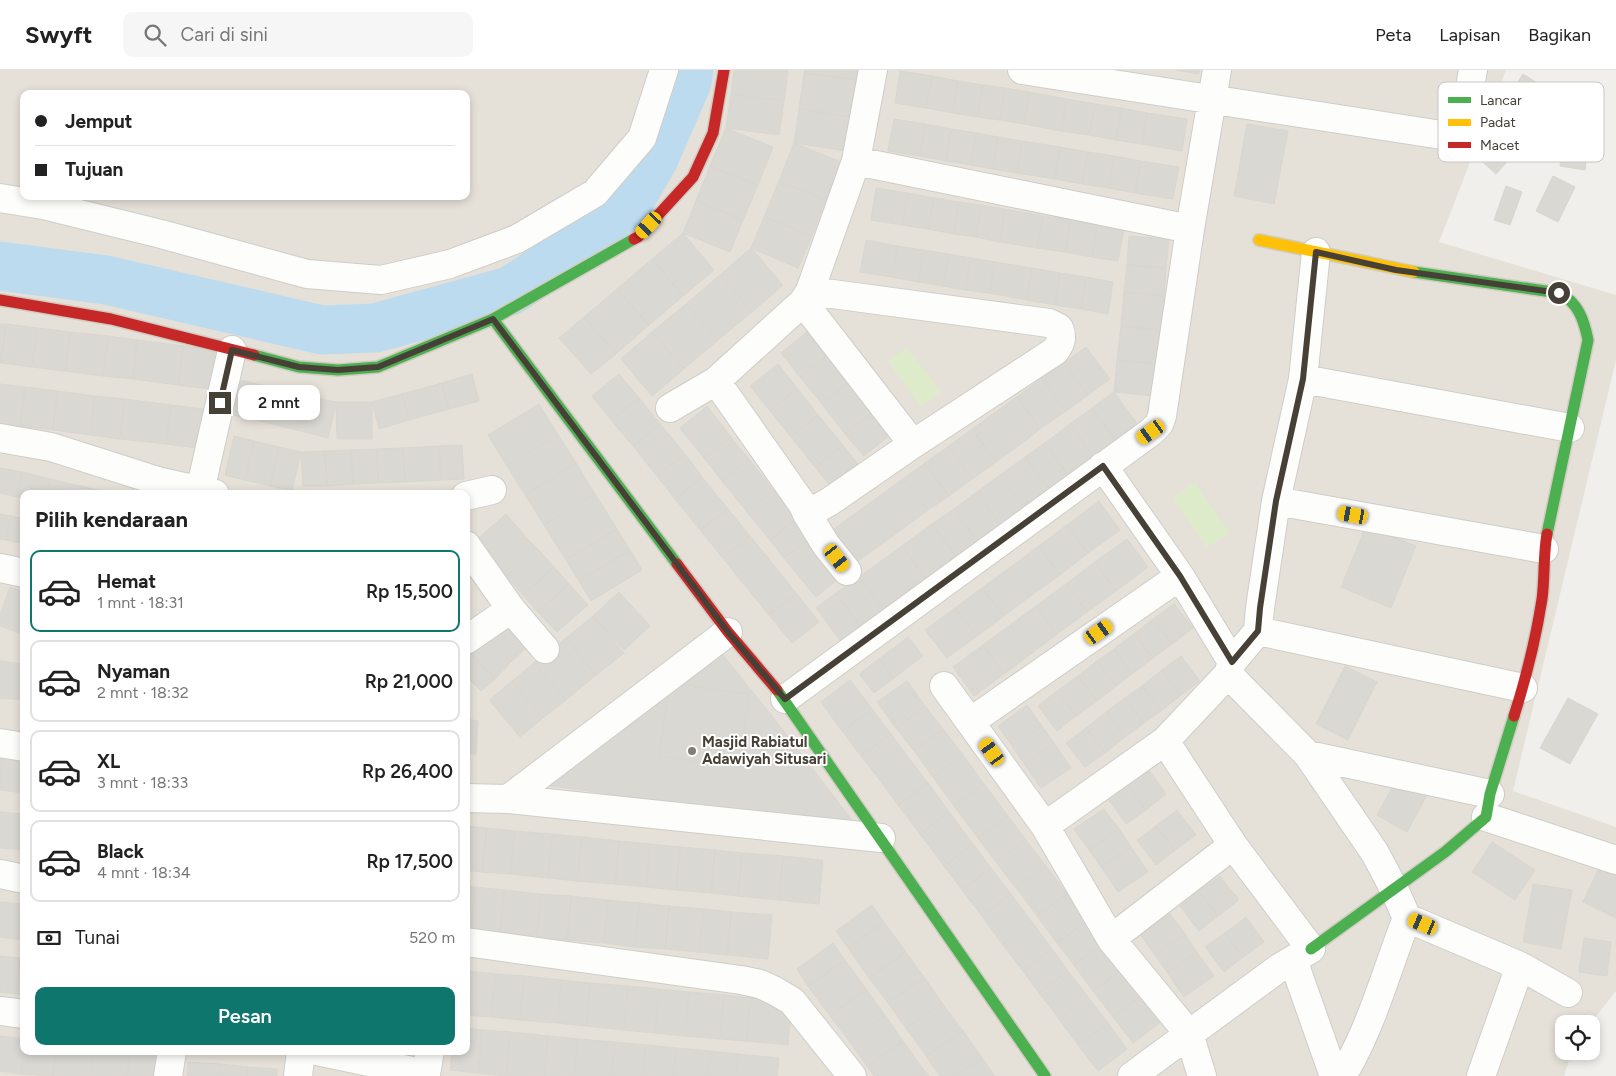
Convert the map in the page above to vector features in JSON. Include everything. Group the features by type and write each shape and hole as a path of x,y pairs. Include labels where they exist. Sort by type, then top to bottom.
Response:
{"street":[{"path":"0,198 43,205 308,274 381,280 450,264 517,239 596,193 642,138 664,70"},
{"path":"0,300 111,319 299,367 338,370 378,367 493,319 638,236 693,177 712,133 724,70"},
{"path":"670,408 716,381 806,296 856,161 873,70"},
{"path":"1022,70 1438,134"},
{"path":"785,699 1151,432 1159,424 1162,416 1190,229 1217,70"},
{"path":"856,161 1190,229"},
{"path":"1132,1076 1279,968 1302,954 1445,852 1488,806 1523,688 1542,598 1544,549 1588,340 1586,324 1568,296 1559,293 1396,270 1259,240"},
{"path":"1045,826 1165,741 1230,668 1258,631 1276,501 1303,379 1316,252"},
{"path":"806,296 913,444"},
{"path":"806,296 1049,323 1059,328 1061,333 1061,341 1055,351 913,444 829,502 808,514"},
{"path":"493,319 728,632 785,699 1045,1076"},
{"path":"208,490 232,350"},
{"path":"1303,379 1570,428"},
{"path":"716,381 798,498 826,545 847,571"},
{"path":"0,438 51,447 161,482 199,490"},
{"path":"1103,466 1180,576 1230,668 1308,755 1362,833 1394,889 1406,918 1378,1000 1350,1063 1342,1076"},
{"path":"1276,501 1544,549"},
{"path":"470,551 511,609 545,649"},
{"path":"0,568 20,572"},
{"path":"970,722 1180,576"},
{"path":"470,637 511,609"},
{"path":"1258,631 1523,688"},
{"path":"508,799 728,632"},
{"path":"944,686 1045,826 1111,939 1189,1034 1202,1076"},
{"path":"1165,741 1302,954 1334,1076"},
{"path":"0,743 20,746"},
{"path":"1308,755 1488,806 1616,860"},
{"path":"470,798 508,799 881,838"},
{"path":"1111,939 1233,845"},
{"path":"0,874 20,877"},
{"path":"1406,918 1520,966 1568,993"},
{"path":"470,943 760,984 792,1001 852,1076"},
{"path":"1481,1076 1520,966"},
{"path":"0,1011 20,1014"},
{"path":"168,1076 171,1055"},
{"path":"298,1076 301,1055"},
{"path":"343,1055 432,1069"}],"shaded area":[{"path":"0,70 1506,70 1501,82 1438,82 1438,162 1470,162 1439,242 1616,295 1616,360 1513,791 1616,827 1616,991 1597,1015 1555,1015 1555,1060 1569,1060 1564,1076 0,1076"}],"green space":[{"path":"907,348 941,392 921,407 888,361"},
{"path":"1195,483 1230,533 1207,547 1172,498"}],"building":[{"path":"734,70 788,70 784,101 731,94"},
{"path":"805,70 859,70 857,80 804,73"},
{"path":"1176,70 1199,70 1199,74"},
{"path":"900,71 932,76 926,108 895,103"},
{"path":"804,73 857,80 852,117 799,109"},
{"path":"1523,74 1536,82 1518,82"},
{"path":"932,76 958,81 953,113 926,108"},
{"path":"958,81 983,85 977,117 953,113"},
{"path":"983,85 1005,88 1000,120 977,117"},
{"path":"1005,88 1029,92 1024,124 1000,120"},
{"path":"1029,92 1067,99 1061,131 1024,124"},
{"path":"731,94 784,101 779,135 726,128"},
{"path":"1067,99 1095,104 1089,135 1061,131"},
{"path":"1095,104 1121,108 1116,140 1089,135"},
{"path":"1121,108 1147,113 1142,144 1116,140"},
{"path":"799,109 852,117 847,151 794,143"},
{"path":"1147,113 1187,119 1182,151 1142,144"},
{"path":"894,119 925,124 920,156 888,151"},
{"path":"925,124 951,129 946,161 920,156"},
{"path":"1247,124 1288,131 1274,204 1234,196"},
{"path":"726,128 773,147 758,185 710,166"},
{"path":"951,129 976,133 971,165 946,161"},
{"path":"976,133 998,137 993,169 971,165"},
{"path":"998,137 1022,141 1017,173 993,169"},
{"path":"1022,141 1060,147 1055,179 1017,173"},
{"path":"794,143 841,162 826,200 779,181"},
{"path":"1060,147 1088,152 1082,184 1055,179"},
{"path":"1088,152 1114,156 1109,188 1082,184"},
{"path":"1114,156 1141,161 1135,193 1109,188"},
{"path":"1141,161 1179,167 1173,199 1135,193"},
{"path":"1483,162 1507,162 1496,174"},
{"path":"1560,162 1586,162 1585,170 1560,166"},
{"path":"710,166 758,185 743,220 696,201"},
{"path":"1553,176 1575,187 1558,222 1536,211"},
{"path":"779,181 826,200 812,236 764,217"},
{"path":"1506,186 1522,192 1510,225 1494,220"},
{"path":"876,188 908,193 902,225 871,220"},
{"path":"908,193 934,198 928,229 902,225"},
{"path":"934,198 959,202 954,234 928,229"},
{"path":"696,201 743,220 730,252 683,233"},
{"path":"959,202 981,205 976,237 954,234"},
{"path":"981,205 1005,209 1000,242 976,237"},
{"path":"1005,209 1043,216 1037,248 1000,242"},
{"path":"1043,216 1071,220 1065,252 1037,248"},
{"path":"764,217 812,236 798,268 751,248"},
{"path":"1071,220 1097,225 1092,257 1065,252"},
{"path":"1097,225 1124,229 1118,261 1092,257"},
{"path":"683,233 714,270 683,296 652,259"},
{"path":"1129,236 1169,239 1166,268 1127,265"},
{"path":"866,240 897,246 892,277 860,272"},
{"path":"897,246 923,250 918,282 892,277"},
{"path":"751,248 783,285 752,312 720,275"},
{"path":"923,250 949,254 943,286 918,282"},
{"path":"949,254 971,258 965,290 943,286"},
{"path":"971,258 995,262 989,293 965,290"},
{"path":"652,259 683,296 649,325 617,289"},
{"path":"995,262 1032,268 1027,300 989,293"},
{"path":"1127,265 1166,268 1164,296 1124,292"},
{"path":"1032,268 1060,273 1055,305 1027,300"},
{"path":"1060,273 1086,277 1081,309 1055,305"},
{"path":"720,275 752,312 718,340 686,304"},
{"path":"1086,277 1113,282 1108,314 1081,309"},
{"path":"617,289 649,325 616,354 584,317"},
{"path":"1124,292 1164,296 1161,330 1121,326"},
{"path":"686,304 718,340 684,369 652,332"},
{"path":"584,317 616,354 591,374 559,338"},
{"path":"0,324 6,324 1,363 0,363"},
{"path":"6,324 37,328 32,367 1,363"},
{"path":"1121,326 1161,330 1157,364 1117,360"},
{"path":"37,328 70,332 65,371 32,367"},
{"path":"808,331 827,355 800,377 781,353"},
{"path":"70,332 108,336 103,376 65,371"},
{"path":"652,332 684,369 652,396 621,359"},
{"path":"108,336 137,340 133,379 103,376"},
{"path":"137,340 183,346 178,385 133,379"},
{"path":"183,346 215,350 210,389 178,385"},
{"path":"1086,347 1110,379 1088,395 1064,363"},
{"path":"827,355 849,382 822,404 800,377"},
{"path":"1117,360 1157,364 1154,396 1114,392"},
{"path":"1064,363 1088,395 1066,411 1042,378"},
{"path":"778,364 797,388 770,411 750,386"},
{"path":"472,374 479,401 449,409 442,383"},
{"path":"619,374 639,398 611,420 592,396"},
{"path":"1042,378 1066,411 1040,429 1017,397"},
{"path":"241,380 265,386 257,420 233,415"},
{"path":"849,382 873,412 845,434 822,404"},
{"path":"442,383 449,409 409,420 402,394"},
{"path":"0,384 25,387 20,426 0,424"},
{"path":"265,386 305,395 297,430 257,420"},
{"path":"25,387 57,391 53,430 20,426"},
{"path":"797,388 818,415 791,437 770,411"},
{"path":"57,391 95,396 91,435 53,430"},
{"path":"1114,392 1138,425 1116,441 1092,408"},
{"path":"402,394 409,420 379,429 372,402"},
{"path":"305,395 336,402 328,438 297,430"},
{"path":"95,396 125,399 120,439 91,435"},
{"path":"1017,397 1040,429 1021,444 997,411"},
{"path":"639,398 660,424 633,446 611,420"},
{"path":"125,399 171,405 166,444 120,439"},
{"path":"336,402 372,402 372,439 337,439"},
{"path":"539,404 558,435 507,466 488,435"},
{"path":"171,405 203,409 198,448 166,444"},
{"path":"707,406 731,437 704,458 680,428"},
{"path":"1092,408 1116,441 1094,457 1070,424"},
{"path":"997,411 1021,444 996,462 972,429"},
{"path":"873,412 891,434 864,456 845,434"},
{"path":"818,415 843,445 815,467 791,437"},
{"path":"660,424 685,454 657,476 633,446"},
{"path":"1070,424 1094,457 1068,475 1045,443"},
{"path":"972,429 996,462 972,479 949,446"},
{"path":"558,435 576,463 525,495 507,466"},
{"path":"234,436 254,441 245,480 225,475"},
{"path":"731,437 749,459 722,481 704,458"},
{"path":"254,441 279,447 270,486 245,480"},
{"path":"1045,443 1068,475 1049,489 1025,457"},
{"path":"462,445 464,479 441,480 439,446"},
{"path":"843,445 860,467 833,489 815,467"},
{"path":"439,446 441,480 405,482 403,448"},
{"path":"949,446 972,479 949,496 925,463"},
{"path":"279,447 301,452 292,490 270,486"},
{"path":"403,448 405,482 378,483 377,449"},
{"path":"377,449 378,483 353,484 351,450"},
{"path":"351,450 353,484 327,486 325,451"},
{"path":"325,451 327,486 303,486 301,452"},
{"path":"685,454 702,477 675,499 657,476"},
{"path":"1025,457 1049,489 1024,507 1000,475"},
{"path":"749,459 774,491 747,512 722,481"},
{"path":"576,463 595,494 544,525 525,495"},
{"path":"925,463 949,496 928,510 904,478"},
{"path":"0,468 22,472 17,497 0,493"},
{"path":"22,472 50,479 48,490 20,490 20,497 17,497"},
{"path":"1000,475 1024,507 1000,524 977,492"},
{"path":"702,477 728,509 700,530 675,499"},
{"path":"904,478 928,510 897,533 874,500"},
{"path":"50,479 71,484 70,490 48,490"},
{"path":"71,484 98,490 70,490"},
{"path":"774,491 797,518 770,540 747,512"},
{"path":"977,492 1000,524 977,541 954,509"},
{"path":"595,494 617,529 566,560 544,525"},
{"path":"874,500 897,533 855,563 831,531"},
{"path":"1099,501 1120,530 1088,553 1067,525"},
{"path":"728,509 750,536 723,558 700,530"},
{"path":"954,509 977,541 956,556 932,524"},
{"path":"0,514 11,516 6,540 0,539"},
{"path":"506,514 525,536 494,564 474,542"},
{"path":"11,516 20,518 20,543 6,540"},
{"path":"797,518 812,537 784,558 770,540"},
{"path":"932,524 956,556 925,578 902,546"},
{"path":"1067,525 1088,553 1060,575 1039,546"},
{"path":"1366,526 1416,546 1391,608 1341,587"},
{"path":"617,529 630,550 579,581 566,560"},
{"path":"525,536 537,548 506,576 494,564"},
{"path":"750,536 765,554 737,576 723,558"},
{"path":"812,537 843,575 816,597 784,558"},
{"path":"1127,539 1148,567 1116,591 1095,562"},
{"path":"902,546 925,578 883,609 859,577"},
{"path":"1039,546 1060,575 1029,597 1008,569"},
{"path":"537,548 554,567 523,595 506,576"},
{"path":"630,550 642,570 591,601 579,581"},
{"path":"765,554 796,593 769,615 737,576"},
{"path":"1095,562 1116,591 1087,612 1066,584"},
{"path":"554,567 569,584 538,612 523,595"},
{"path":"1008,569 1029,597 1004,616 982,588"},
{"path":"859,577 883,609 860,626 836,593"},
{"path":"569,584 588,605 557,632 538,612"},
{"path":"1066,584 1087,612 1057,634 1036,606"},
{"path":"10,587 20,591 20,633 0,626 0,615"},
{"path":"982,588 1004,616 977,636 955,608"},
{"path":"619,592 650,626 624,650 593,616"},
{"path":"796,593 819,622 792,643 769,615"},
{"path":"836,593 860,626 840,640 816,608"},
{"path":"1174,604 1193,628 1172,644 1153,619"},
{"path":"1036,606 1057,634 1031,654 1010,625"},
{"path":"955,608 977,636 947,658 925,630"},
{"path":"593,616 624,653 596,675 566,638"},
{"path":"1153,619 1172,644 1153,658 1134,634"},
{"path":"499,620 526,648 511,662 484,634"},
{"path":"1010,625 1031,654 1004,674 983,645"},
{"path":"484,634 511,662 495,679 470,652 470,648"},
{"path":"1134,634 1153,658 1132,674 1114,649"},
{"path":"908,637 923,656 894,678 879,659"},
{"path":"566,638 596,675 566,700 534,663"},
{"name":"Masjid Rabiatul Adawiyah Situsari","path":"715,645 772,716 858,828 544,785"},
{"path":"983,645 1004,674 974,696 953,667"},
{"path":"1114,649 1132,674 1116,686 1097,661"},
{"path":"470,652 495,679 481,691 470,680"},
{"path":"1181,656 1200,681 1181,695 1162,670"},
{"path":"879,659 894,678 874,693 859,674"},
{"path":"0,661 20,664 20,700 0,698"},
{"path":"1097,661 1116,686 1097,701 1078,676"},
{"path":"534,663 566,700 543,718 512,681"},
{"path":"1345,666 1377,682 1348,740 1316,724"},
{"path":"1162,670 1181,695 1161,711 1142,686"},
{"path":"1078,676 1097,701 1076,716 1057,691"},
{"path":"850,680 872,709 842,731 821,702"},
{"path":"512,681 543,718 520,737 489,700"},
{"path":"907,681 925,706 896,728 877,702"},
{"path":"670,683 749,694 738,768 659,756"},
{"path":"1142,686 1161,711 1144,723 1125,698"},
{"path":"1057,691 1076,716 1057,731 1038,706"},
{"path":"1125,698 1144,723 1125,737 1106,712"},
{"path":"1568,698 1598,714 1570,764 1540,748"},
{"path":"1027,705 1042,726 1012,746 998,726"},
{"path":"925,706 943,729 914,751 896,728"},
{"path":"872,709 891,734 861,756 842,731"},
{"path":"1106,712 1125,737 1105,753 1086,728"},
{"path":"470,720 478,721 476,754 470,753"},
{"path":"1042,726 1054,743 1024,764 1012,746"},
{"path":"1086,728 1105,753 1085,767 1066,743"},
{"path":"943,729 963,755 933,777 914,751"},
{"path":"891,734 908,757 879,779 861,756"},
{"path":"1054,743 1071,768 1041,788 1024,764"},
{"path":"0,754 3,754 0,782"},
{"path":"3,754 20,756 20,792 0,790"},
{"path":"963,755 984,784 954,806 933,777"},
{"path":"908,757 928,783 898,805 879,779"},
{"path":"1148,769 1166,794 1146,810 1127,785"},
{"path":"1398,777 1428,793 1407,832 1377,815"},
{"path":"928,783 949,812 920,834 898,805"},
{"path":"984,784 1008,816 978,838 954,806"},
{"path":"1127,785 1146,810 1126,824 1108,799"},
{"path":"1104,809 1119,829 1089,850 1074,829"},
{"path":"1177,810 1196,835 1175,850 1156,826"},
{"path":"0,812 20,814 20,850 0,848"},
{"path":"949,812 973,844 944,866 920,834"},
{"path":"1008,816 1026,840 996,862 978,838"},
{"path":"470,826 487,828 482,872 470,870"},
{"path":"1156,826 1175,850 1156,865 1137,840"},
{"path":"487,828 515,831 510,874 482,872"},
{"path":"1119,829 1131,847 1101,867 1089,850"},
{"path":"515,831 552,834 548,878 510,874"},
{"path":"552,834 582,837 577,881 548,878"},
{"path":"582,837 619,841 615,884 577,881"},
{"path":"1026,840 1046,866 1016,888 996,862"},
{"path":"619,841 650,844 646,887 615,884"},
{"path":"1492,842 1535,870 1515,900 1472,872"},
{"path":"650,844 680,847 676,890 646,887"},
{"path":"973,844 991,868 962,890 944,866"},
{"path":"680,847 715,850 711,893 676,890"},
{"path":"1131,847 1148,872 1118,892 1101,867"},
{"path":"715,850 742,853 738,896 711,893"},
{"path":"742,853 783,856 779,900 738,896"},
{"path":"783,856 823,860 819,904 779,900"},
{"path":"1603,859 1616,865 1616,918 1583,902"},
{"path":"1046,866 1067,894 1037,916 1016,888"},
{"path":"991,868 1011,894 982,916 962,890"},
{"path":"1220,876 1239,900 1218,916 1199,891"},
{"path":"1533,884 1572,890 1561,949 1523,942"},
{"path":"470,886 475,887 470,931"},
{"path":"475,887 504,890 500,933 471,931"},
{"path":"504,890 541,894 537,937 500,933"},
{"path":"1199,891 1218,916 1199,931 1180,906"},
{"path":"541,894 571,896 567,940 537,937"},
{"path":"1011,894 1032,922 1002,944 982,916"},
{"path":"1067,894 1087,921 1057,943 1037,916"},
{"path":"571,896 608,900 604,943 567,940"},
{"path":"608,900 639,903 635,947 604,943"},
{"path":"0,902 20,904 20,940 0,937"},
{"path":"639,903 669,906 665,949 635,947"},
{"path":"872,905 884,922 848,948 836,931"},
{"path":"669,906 704,909 699,952 665,949"},
{"path":"704,909 731,912 727,955 699,952"},
{"path":"731,912 772,915 768,959 727,955"},
{"path":"1170,914 1185,934 1155,955 1140,934"},
{"path":"1246,917 1264,942 1243,957 1225,933"},
{"path":"1087,921 1103,943 1074,965 1057,943"},
{"path":"884,922 906,952 869,978 848,948"},
{"path":"1032,922 1052,949 1023,971 1002,944"},
{"path":"1225,933 1243,957 1224,972 1205,947"},
{"path":"1185,934 1197,952 1167,972 1155,955"},
{"path":"1584,938 1611,942 1607,976 1579,972"},
{"path":"833,943 845,960 808,986 797,969"},
{"path":"1103,943 1123,969 1093,991 1074,965"},
{"path":"1052,949 1068,971 1039,993 1023,971"},
{"path":"906,952 924,977 888,1003 869,978"},
{"path":"1197,952 1214,976 1184,997 1167,972"},
{"path":"0,956 20,958 16,994 0,992"},
{"path":"20,958 20,994 16,994"},
{"path":"845,960 866,989 830,1016 808,986"},
{"path":"1123,969 1142,995 1113,1017 1093,991"},
{"path":"470,971 496,974 491,1017 470,1015"},
{"path":"1068,971 1088,997 1059,1019 1039,993"},
{"path":"496,974 524,976 520,1020 491,1017"},
{"path":"524,976 561,980 557,1023 520,1020"},
{"path":"924,977 942,1003 906,1028 888,1003"},
{"path":"561,980 590,983 586,1026 557,1023"},
{"path":"590,983 628,986 624,1030 586,1026"},
{"path":"628,986 659,989 655,1033 624,1030"},
{"path":"659,989 689,992 685,1036 655,1033"},
{"path":"866,989 885,1015 849,1041 830,1016"},
{"path":"689,992 724,995 720,1039 685,1036"},
{"path":"724,995 751,998 746,1041 720,1039"},
{"path":"1142,995 1162,1021 1133,1043 1113,1017"},
{"path":"1088,997 1108,1023 1078,1045 1059,1019"},
{"path":"751,998 792,1002 788,1045 746,1041"},
{"path":"942,1003 963,1031 926,1056 906,1028"},
{"path":"885,1015 903,1041 867,1066 849,1041"},
{"path":"1108,1023 1127,1049 1098,1071 1078,1045"},
{"path":"470,1028 482,1030 478,1073 450,1070 452,1055 470,1055"},
{"path":"482,1030 510,1032 506,1076 478,1073"},
{"path":"963,1031 982,1058 956,1076 940,1076 926,1056"},
{"path":"510,1032 548,1036 544,1076 506,1076"},
{"path":"0,1036 20,1038 20,1055 23,1055 21,1074 0,1071"},
{"path":"548,1036 578,1039 574,1076 544,1076"},
{"path":"578,1039 615,1042 612,1076 574,1076"},
{"path":"903,1041 923,1069 913,1076 874,1076 867,1066"},
{"path":"615,1042 646,1045 643,1076 612,1076"},
{"path":"646,1045 676,1048 673,1076 643,1076"},
{"path":"676,1048 711,1051 708,1076 673,1076"},
{"path":"711,1051 738,1054 736,1076 708,1076"},
{"path":"738,1054 779,1058 777,1076 736,1076"},
{"path":"23,1055 56,1055 53,1076 21,1074"},
{"path":"56,1055 93,1055 90,1076 53,1076"},
{"path":"93,1055 130,1055 127,1076 90,1076"},
{"path":"130,1055 159,1055 157,1076 127,1076"},
{"path":"982,1058 995,1076 956,1076"},
{"path":"188,1062 221,1064 220,1076 187,1076"},
{"path":"221,1064 248,1067 247,1076 220,1076"},
{"path":"248,1067 277,1069 277,1076 247,1076"},
{"path":"923,1069 929,1076 913,1076"}],"waterway":[{"path":"0,266 106,280 322,330 375,328 510,291 618,221 654,158 687,82 689,70"}],"traffic: fast":[{"path":"254,355 299,367 338,370 378,367 493,319 634,239"},
{"path":"1414,272 1559,293 1571,301 1579,312 1588,340 1547,534"},
{"path":"493,319 677,564"},
{"path":"777,690 1045,1076"},
{"path":"1311,949 1445,852 1486,817 1490,794 1514,716"}],"traffic: slow":[{"path":"1259,240 1414,272"}],"traffic: jam":[{"path":"634,239 638,237 693,177 713,133 724,70"},
{"path":"0,300 111,319 254,355"},
{"path":"1514,716 1523,687 1540,614 1547,534"},
{"path":"677,564 728,632 777,690"}],"place":[{"name":"Masjid Rabiatul Adawiyah Situsari","path":"692,751"}],"route":[{"path":"220,403 232,350 299,367 338,370 378,367 493,319 728,632 785,699 804,687 1103,466 1180,576 1232,662 1258,631 1276,501 1303,379 1316,252 1396,270 1559,293"}]}
